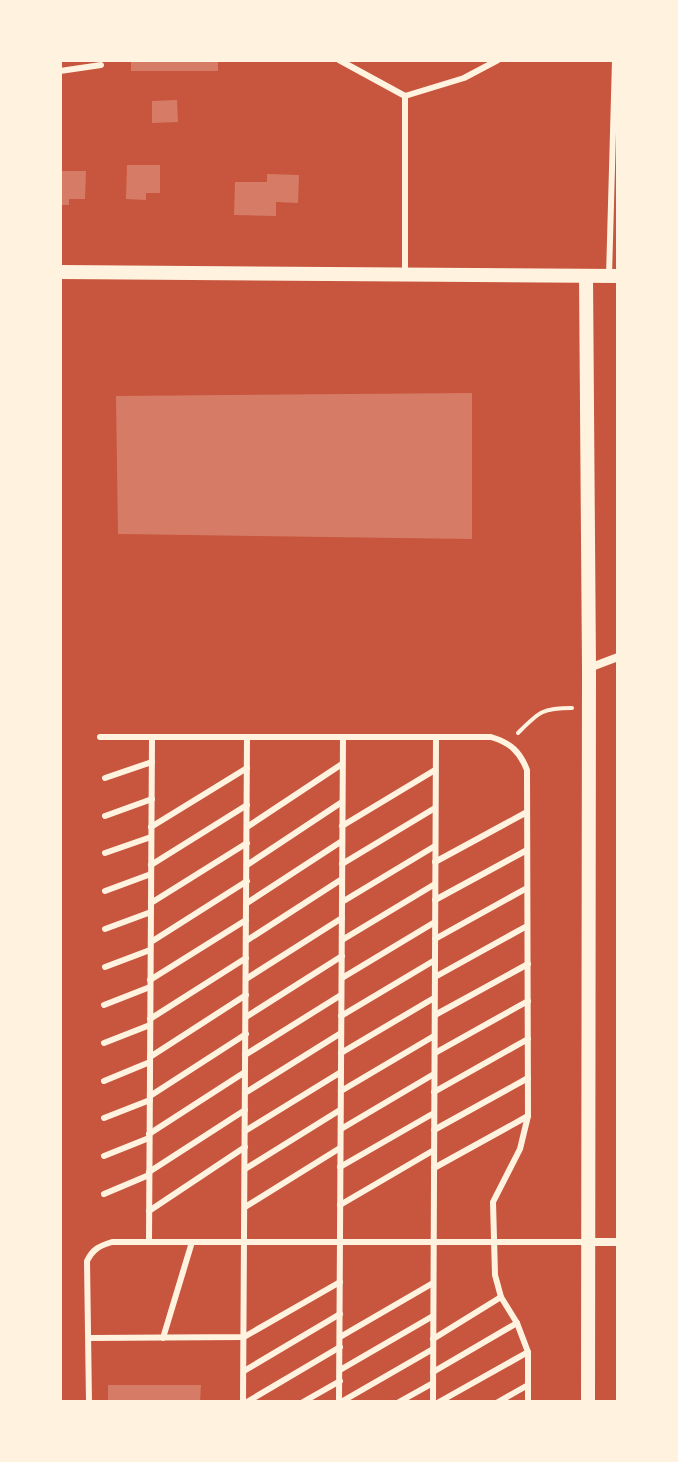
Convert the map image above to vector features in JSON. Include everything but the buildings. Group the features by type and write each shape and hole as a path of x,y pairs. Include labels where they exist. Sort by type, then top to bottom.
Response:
{"street":[{"path":"60,272 613,276"},
{"path":"586,276 588,1402"},
{"path":"589,668 618,657"},
{"path":"588,1242 618,1242"}],"lane":[{"path":"339,60 405,96 464,78 498,60"},
{"path":"613,276 615,60"},
{"path":"60,71 101,65"},
{"path":"405,96 405,275"},
{"path":"100,737 491,737 504,741 522,758 527,770 528,1116 520,1149 493,1202 495,1275 501,1297 517,1323 528,1352 528,1402"},
{"path":"149,1242 152,737"},
{"path":"247,737 245,1402 340,1347"},
{"path":"343,737 340,1402 433,1349"},
{"path":"436,737 433,1283 433,1383 436,1402 528,1352"},
{"path":"105,778 152,762"},
{"path":"247,827 342,764"},
{"path":"151,827 247,768"},
{"path":"342,826 436,770"},
{"path":"105,816 152,799"},
{"path":"247,865 342,802"},
{"path":"151,865 247,805"},
{"path":"342,864 435,808"},
{"path":"435,862 527,812"},
{"path":"105,853 151,837"},
{"path":"247,903 342,841"},
{"path":"151,903 247,843"},
{"path":"342,902 435,846"},
{"path":"435,900 527,850"},
{"path":"105,891 151,874"},
{"path":"246,941 342,879"},
{"path":"105,967 151,946 247,881"},
{"path":"342,940 435,884"},
{"path":"435,939 527,888"},
{"path":"105,929 151,912"},
{"path":"246,979 342,918"},
{"path":"104,1005 150,984 246,920"},
{"path":"342,978 435,922"},
{"path":"435,977 527,926"},
{"path":"246,1017 342,956"},
{"path":"104,1043 150,1022 246,958"},
{"path":"341,1016 435,960"},
{"path":"435,1015 528,964"},
{"path":"104,1081 150,1060 246,995"},
{"path":"245,1055 341,995"},
{"path":"341,1053 435,998"},
{"path":"435,1053 528,1001"},
{"path":"245,1093 341,1033"},
{"path":"104,1118 150,1098 246,1034"},
{"path":"341,1091 435,1036"},
{"path":"434,1092 528,1039"},
{"path":"104,1156 149,1136 245,1072"},
{"path":"245,1131 341,1072"},
{"path":"341,1129 434,1074"},
{"path":"434,1130 528,1078"},
{"path":"104,1194 149,1174 245,1110"},
{"path":"245,1169 341,1110"},
{"path":"340,1167 434,1112"},
{"path":"434,1168 528,1116"},
{"path":"149,1211 245,1147"},
{"path":"245,1207 341,1148"},
{"path":"340,1205 434,1150"},
{"path":"89,1402 87,1261 98,1246 112,1242 588,1242"},
{"path":"163,1338 192,1242"},
{"path":"89,1338 244,1337 340,1282"},
{"path":"340,1337 433,1283"},
{"path":"433,1339 501,1297"},
{"path":"244,1371 340,1314"},
{"path":"340,1370 433,1316"},
{"path":"433,1372 517,1323"},
{"path":"303,1402 340,1381"},
{"path":"399,1402 433,1383"},
{"path":"498,1402 528,1385"}],"path":[{"path":"511,746 519,732 542,712 551,708 589,707"}]}
